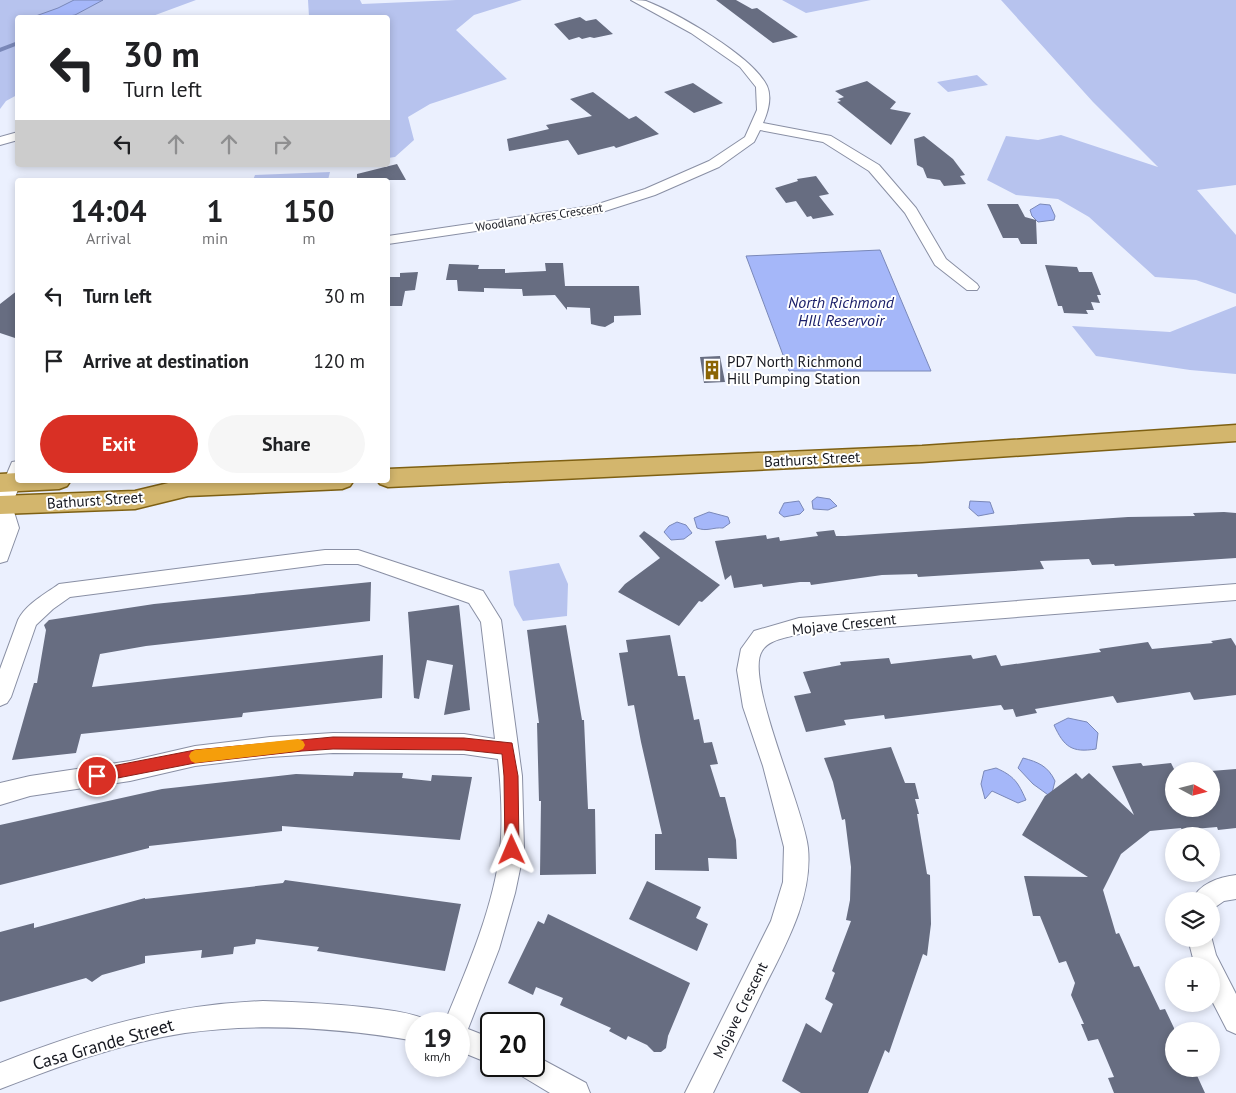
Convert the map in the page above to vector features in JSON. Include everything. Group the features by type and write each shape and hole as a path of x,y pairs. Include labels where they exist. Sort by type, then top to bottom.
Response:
{"main road":[{"name":"Bathurst Street","path":"390,478 922,454 1236,432"},
{"name":"Bathurst Street","path":"5,492 45,483"},
{"name":"Bathurst Street","path":"173,483 188,487"},
{"name":"Bathurst Street","path":"5,492 135,500 188,487 276,483"}],"street":[{"name":"Woodland Acres Crescent","path":"390,240 594,210 650,192 714,164 750,139 763,110 762,87 744,66 695,30 636,0"},
{"path":"756,125 828,139 874,168 911,211 940,262 972,287"},
{"path":"0,140 15,137"},
{"path":"0,556 10,528 5,492"},
{"path":"0,698 28,620 66,590 325,557 358,557 476,597 491,620 511,776 512,850 503,893 487,949 462,1012"},
{"name":"Mojave Crescent","path":"699,1093 782,925 795,882 796,847 774,766 754,707 747,670 751,649 761,637 799,626 1236,592"},
{"path":"0,794 30,786 130,770 195,756 270,747 333,743 464,744 497,749 508,747"},
{"path":"1218,892 1226,888 1236,887"},
{"path":"1220,990 1236,1021"},
{"name":"Casa Grande Street","path":"0,1076 53,1056 131,1033 211,1018 251,1015 344,1016 405,1026"},
{"path":"545,1075 576,1093"}],"shaded area":[{"path":"0,0 196,0 155,15 15,15 15,96 6,101 0,109"},
{"path":"308,0 360,0 362,4 456,0 522,0 474,15 456,30 507,79 430,104 408,117 414,140 395,157 390,158 390,15 309,15"},
{"path":"782,0 871,0 806,13"},
{"path":"1001,0 1236,0 1236,185 1197,190 1236,235 1236,294 1196,280 1155,277 1089,217 1058,199 1016,195 987,180 1006,136 1038,140 1061,135 1158,167 1093,102"},
{"path":"977,75 988,85 948,92 937,82"},
{"path":"330,172 328,178 254,178 255,175"},
{"path":"1236,306 1236,374 1190,370 1096,356 1072,326 1170,332"},
{"path":"559,563 568,584 567,616 523,621 514,605 509,571"}],"water":[{"path":"74,0 103,0 75,15 39,15"},
{"path":"1040,204 1050,205 1055,216 1054,220 1038,222 1032,216 1030,210"},
{"name":"North Richmond HIll Reservoir","path":"880,250 931,371 789,371 746,256"},
{"path":"817,497 830,499 837,506 828,510 813,509 812,501"},
{"path":"799,501 804,510 800,514 784,517 779,513 784,503"},
{"path":"970,501 990,502 994,513 978,516 969,508"},
{"path":"709,512 728,517 730,523 723,528 704,530 697,528 694,518"},
{"path":"677,522 686,525 692,533 684,539 671,540 664,532 669,526"},
{"path":"1068,718 1087,722 1098,733 1096,749 1075,749 1061,739 1054,725"},
{"path":"1023,758 1042,765 1052,776 1055,781 1051,797 1033,784 1018,768"},
{"path":"996,768 1015,780 1026,800 1018,803 992,791 985,799 981,784 984,771"}],"building":[{"path":"716,0 736,0 752,9 757,8 798,37 773,43"},
{"path":"580,17 586,21 596,19 613,34 594,38 582,39 579,37 569,40 554,24"},
{"path":"867,81 896,102 890,109 911,113 891,145 837,102 841,101 838,99 844,97 835,91"},
{"path":"693,83 723,103 694,113 664,92"},
{"path":"593,92 629,119 636,116 659,134 616,148 614,146 578,155 568,140 509,151 507,139 549,129 546,125 592,116 570,99"},
{"path":"924,136 953,159 965,175 960,176 966,184 944,186 940,180 927,178 923,168 917,165 914,139"},
{"path":"397,164 406,180 357,178 357,174"},
{"path":"816,176 829,194 819,196 834,215 813,219 811,216 807,217 796,201 786,203 775,188 798,181 797,179"},
{"path":"987,204 1018,204 1025,217 1036,220 1037,244 1021,244 1018,238 1003,238"},
{"path":"545,263 563,263 565,286 639,286 641,315 614,316 614,322 605,327 599,326 591,324 590,308 567,307 567,310 555,295 523,296 522,289 484,288 484,292 458,291 457,280 446,280 449,264 479,265 478,269 505,269 505,273 546,271"},
{"path":"1045,265 1077,267 1079,272 1092,272 1101,295 1097,295 1100,303 1091,302 1094,310 1086,310 1088,314 1064,313 1062,306 1058,306"},
{"path":"418,272 415,290 405,291 402,306 390,306 390,277 400,277 400,273"},
{"path":"15,292 15,338 0,333 0,304"},
{"name":"PD7 North Richmond Hill Pumping Station","path":"720,356 725,382 704,383 700,357"},
{"path":"1193,513 1236,513 1236,558 1115,566 1114,564 1092,565 1089,559 1040,561 1044,569 918,577 917,574 882,575 811,585 810,582 800,582 763,587 762,584 734,588 731,575 725,580 715,541 766,535 767,539 779,537 780,541 818,536 816,532 834,530 836,536 845,536 1128,517 1195,516"},
{"path":"644,531 720,585 702,602 699,601 679,626 618,592 625,584 660,558 639,536"},
{"path":"371,582 370,621 146,646 100,654 92,687 383,655 382,698 243,713 242,717 81,734 76,753 12,760 34,683 37,683 46,630 44,625 49,620 154,604"},
{"path":"459,605 470,710 444,715 453,665 427,660 419,699 414,698 408,612"},
{"path":"566,625 582,720 584,720 588,809 595,809 596,874 540,875 541,801 539,801 537,723 539,723 527,630"},
{"path":"670,635 678,676 685,676 694,720 699,719 704,743 712,742 718,764 710,765 720,797 725,797 736,840 737,859 708,858 709,871 655,870 655,834 662,834 634,705 628,706 619,653 628,652 626,640"},
{"path":"1231,638 1236,646 1236,695 1194,700 1190,692 1117,703 1113,696 1035,709 1037,713 1016,717 1013,709 1004,710 1001,705 885,719 884,715 844,720 846,725 806,732 794,696 811,693 803,672 841,665 840,662 889,658 891,664 971,655 973,659 996,655 1001,666 1101,652 1099,649 1148,642 1152,649 1213,643 1211,641"},
{"path":"891,747 905,783 915,783 919,799 915,799 919,814 917,814 927,874 930,875 931,924 927,956 923,954 889,1053 885,1050 868,1093 801,1093 782,1081 806,1023 821,1033 833,1004 825,999 835,973 832,971 851,921 846,920 850,900 851,867 845,819 842,820 833,782 824,758"},
{"path":"1141,763 1143,766 1165,764 1165,818 1220,818 1220,770 1236,769 1236,828 1220,830 1220,827 1165,827 1165,830 1150,831 1121,854 1103,890 1116,934 1119,933 1134,967 1139,966 1160,1010 1165,1009 1171,1022 1165,1022 1165,1077 1198,1077 1205,1093 1114,1093 1108,1078 1114,1077 1098,1039 1088,1041 1081,1024 1084,1024 1071,995 1075,983 1066,961 1059,963 1040,916 1033,916 1024,876 1088,877 1022,835 1045,796 1076,773 1082,779 1089,773 1134,815 1112,766"},
{"path":"354,772 403,773 402,778 431,781 432,775 472,777 460,840 282,826 282,831 149,846 149,848 0,885 0,825 162,789 296,774 353,776"},
{"path":"285,880 461,904 445,971 317,951 319,947 256,939 255,944 234,947 233,954 201,958 202,950 145,956 145,963 102,975 92,982 86,978 0,1002 0,932 34,923 34,928 145,898 283,883"},
{"path":"647,881 701,907 696,918 708,924 697,951 629,919"},
{"path":"548,914 690,983 668,1036 666,1048 661,1052 654,1052 647,1045 628,1036 626,1040 609,1031 611,1028 560,1005 563,998 536,987 533,995 508,983 538,921 544,924"}],"waterway":[{"path":"0,50 15,44"}],"slow traffic":[{"path":"195,756 298,745"}],"place":[{"name":"PD7 North Richmond Hill Pumping Station","path":"712,370"}],"route":[{"path":"97,776 195,756 270,747 333,743 396,745 464,744 497,749 508,747 511,776 512,850"}]}
